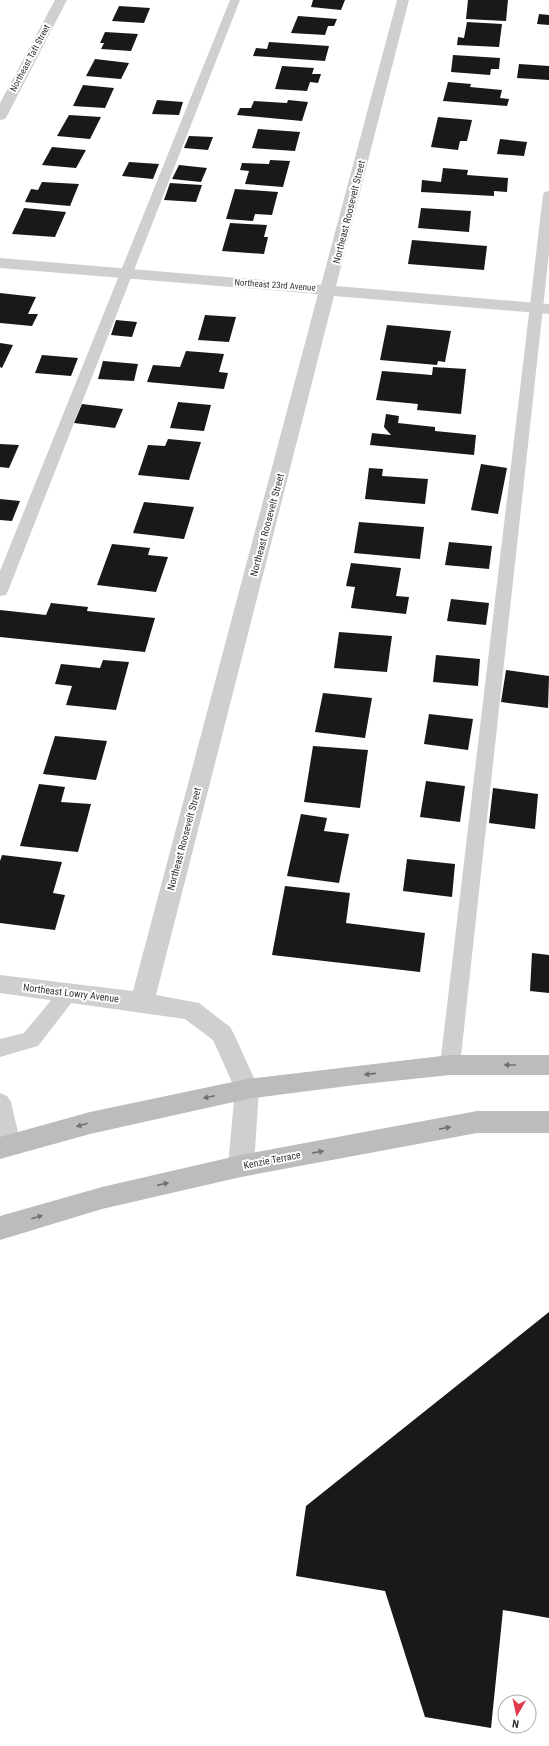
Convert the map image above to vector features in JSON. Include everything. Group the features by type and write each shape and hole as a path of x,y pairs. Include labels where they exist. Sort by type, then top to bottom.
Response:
{"main road":[{"path":"5,1147 90,1123 247,1089 355,1075 450,1066 549,1065"},
{"name":"Kenzie Terrace","path":"0,1228 102,1198 241,1166 477,1122 549,1122"}],"street":[{"name":"Northeast Taft Street","path":"0,116 61,0"},
{"name":"Northeast Roosevelt Street","path":"142,1002 329,289 403,0"},
{"name":"Northeast 23rd Avenue","path":"0,263 329,289 542,308"},
{"name":"Northeast Lowry Avenue","path":"0,984 142,1002"},
{"path":"142,1002 191,1010 222,1034 247,1089 241,1166"}],"lane":[{"path":"0,591 235,0"},
{"path":"450,1066 542,308 549,195"},
{"path":"0,1048 31,1040 69,993"},
{"path":"0,1102 5,1147"}],"building":[{"path":"313,0 345,0 341,10 311,7"},
{"path":"468,0 508,0 506,21 466,19"},
{"path":"119,6 150,8 144,23 112,21"},
{"path":"539,14 549,15 549,25 537,24"},
{"path":"298,16 337,19 334,26 328,26 325,35 291,33"},
{"path":"467,22 502,24 499,47 457,45 458,37 464,38"},
{"path":"105,32 138,34 131,51 101,49 104,43 100,43"},
{"path":"269,42 329,46 325,61 253,56 256,48 267,49"},
{"path":"453,55 500,58 499,69 491,69 490,75 451,72"},
{"path":"95,59 129,63 121,79 86,76"},
{"path":"519,64 549,66 549,80 517,78"},
{"path":"282,66 314,68 312,74 321,74 318,83 310,82 307,91 275,89"},
{"path":"448,82 471,84 470,87 502,90 500,98 509,99 507,106 443,101"},
{"path":"83,85 114,88 105,108 73,106"},
{"path":"157,100 183,102 179,115 152,114"},
{"path":"288,100 308,102 302,121 237,115 240,108 251,108 254,101 287,103"},
{"path":"69,115 101,117 90,139 57,136"},
{"path":"438,117 472,120 467,141 460,141 458,150 431,147"},
{"path":"258,129 300,132 295,151 252,148"},
{"path":"189,136 213,137 208,150 184,148"},
{"path":"500,139 527,142 524,156 497,154"},
{"path":"52,147 86,150 76,168 42,165"},
{"path":"270,160 290,161 283,187 245,184 249,171 240,170 242,163 269,164"},
{"path":"129,162 159,164 153,179 122,176"},
{"path":"179,165 207,168 201,182 172,179"},
{"path":"443,168 468,170 467,175 508,178 507,192 494,191 494,196 421,192 422,180 441,182"},
{"path":"42,182 79,184 70,206 25,202 31,189 38,190"},
{"path":"170,183 202,185 196,202 164,200"},
{"path":"235,189 278,192 272,215 255,214 253,221 226,219"},
{"path":"24,208 66,212 55,237 12,234"},
{"path":"421,208 471,211 469,232 418,228"},
{"path":"230,223 267,225 264,237 268,237 264,254 222,251"},
{"path":"412,240 487,246 484,270 408,264"},
{"path":"0,293 36,297 28,314 38,314 32,326 0,323"},
{"path":"205,315 236,317 229,342 198,340"},
{"path":"116,320 137,322 132,337 111,335"},
{"path":"387,325 451,331 445,362 438,361 437,365 380,360"},
{"path":"0,343 13,345 2,368 0,367"},
{"path":"186,351 224,354 219,372 228,373 224,389 147,382 153,365 180,367"},
{"path":"42,355 78,358 71,376 35,373"},
{"path":"103,361 138,364 134,381 98,379"},
{"path":"433,367 466,369 461,414 417,410 418,404 376,400 382,371 432,375"},
{"path":"178,402 211,405 204,431 170,428"},
{"path":"82,404 123,409 115,428 74,423"},
{"path":"386,414 399,416 398,423 435,427 435,431 476,435 474,455 370,445 372,433 391,435 384,427"},
{"path":"168,439 201,442 189,480 138,475 148,445 165,446"},
{"path":"0,444 19,445 9,468 0,467"},
{"path":"481,464 507,468 498,514 471,510"},
{"path":"369,468 383,469 382,476 428,479 425,504 365,499"},
{"path":"0,499 20,501 12,521 0,520"},
{"path":"144,502 194,507 184,539 133,533"},
{"path":"359,522 424,527 420,559 354,553"},
{"path":"449,542 492,546 489,569 445,565"},
{"path":"112,544 150,548 148,555 168,557 156,592 97,585"},
{"path":"351,563 401,568 396,596 409,597 406,614 351,608 355,587 346,586"},
{"path":"451,599 489,603 486,625 447,621"},
{"path":"51,603 88,607 87,611 155,618 145,652 0,637 0,610 46,615"},
{"path":"339,632 392,636 387,672 334,668"},
{"path":"436,655 480,659 478,686 433,682"},
{"path":"103,660 129,662 116,710 66,705 72,686 55,684 61,664 100,668"},
{"path":"506,670 549,676 548,708 501,702"},
{"path":"323,693 372,698 365,738 315,732"},
{"path":"429,714 473,719 468,750 424,744"},
{"path":"55,736 107,741 96,780 43,774"},
{"path":"313,746 368,750 360,808 304,802"},
{"path":"426,781 465,786 460,822 420,817"},
{"path":"39,784 65,787 61,802 91,804 78,852 20,846"},
{"path":"493,788 538,794 535,829 489,823"},
{"path":"301,814 327,818 324,831 349,834 339,883 287,876"},
{"path":"2,855 62,862 53,893 65,895 55,930 0,923 0,861"},
{"path":"407,859 455,864 452,897 403,891"},
{"path":"285,886 350,893 346,923 425,933 420,972 272,955"},
{"path":"532,953 549,955 549,993 530,991"},
{"path":"549,1312 549,1618 503,1610 491,1728 425,1717 385,1591 296,1576 306,1506"}]}
